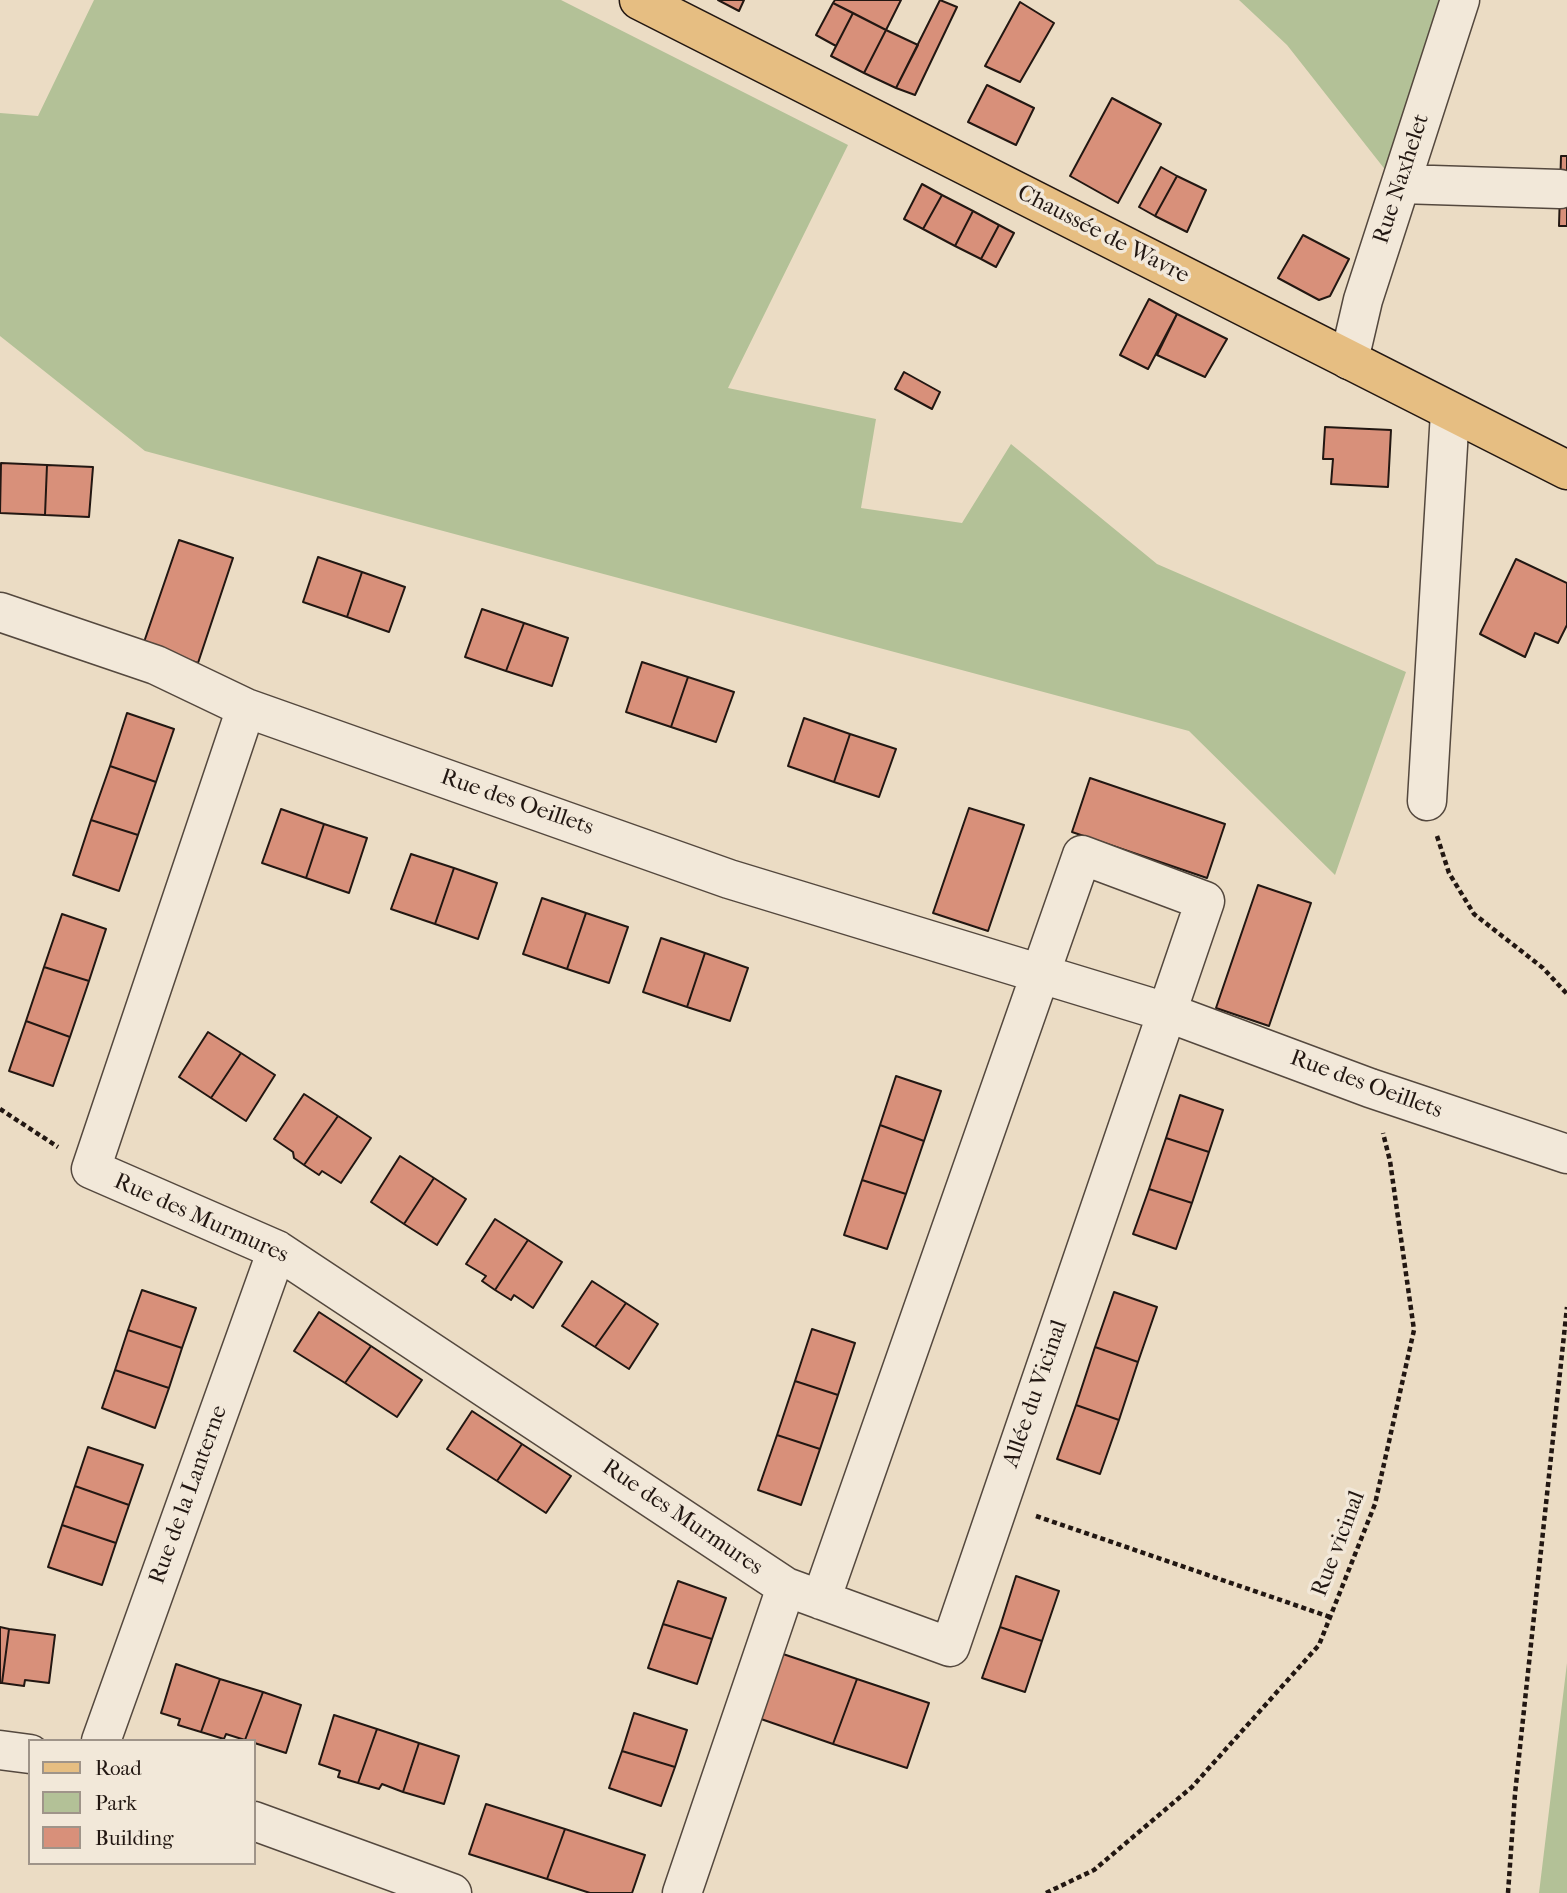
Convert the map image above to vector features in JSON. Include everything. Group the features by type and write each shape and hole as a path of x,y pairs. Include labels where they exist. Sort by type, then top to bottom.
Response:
{"main road":[{"name":"Chaussée de Wavre","path":"639,0 1567,471"}],"street":[{"name":"Rue Naxhelet","path":"1349,360 1363,300 1460,0"},
{"path":"1401,184 1560,189"},
{"path":"1427,801 1450,412"},
{"name":"Rue des Oeillets","path":"0,612 156,664 246,708 729,878 1166,1012 1370,1088 1567,1154"},
{"name":"Rue des Murmures","path":"246,708 91,1169 277,1250 804,1594"},
{"path":"682,1893 804,1594 1041,974 1082,855 1205,901 1166,1012"},
{"name":"Allée du Vicinal","path":"804,1594 950,1647 1166,1012"},
{"name":"Rue de la Lanterne","path":"102,1739 277,1250"},
{"path":"0,1751 28,1754"},
{"path":"256,1822 452,1893"}],"path":[{"path":"1427,801 1449,873 1474,914 1543,968 1567,994"},
{"name":"Rue vicinal","path":"1046,1893 1094,1870 1192,1787 1319,1645 1375,1504 1414,1330 1390,1161 1370,1088"},
{"path":"0,1109 91,1169"},
{"path":"1508,1893 1515,1794 1567,1307"},
{"path":"999,1503 1330,1617"}],"green space":[{"path":"94,0 561,0 848,145 728,388 876,419 861,508 962,523 1011,444 1157,564 1406,672 1335,875 1189,731 145,451 0,336 0,113 38,116"},
{"path":"1239,0 1441,0 1387,172 1287,45"},
{"path":"1567,1663 1567,1893 1539,1893"}],"building":[{"path":"718,0 744,0 739,11"},
{"path":"835,0 901,0 886,30 833,3"},
{"path":"940,0 957,7 915,95 896,88"},
{"path":"1020,2 1054,23 1020,82 985,66"},
{"path":"833,3 853,13 836,46 816,35"},
{"path":"853,13 886,30 864,73 831,56"},
{"path":"886,30 918,45 896,88 864,73"},
{"path":"987,85 1034,108 1016,145 968,122"},
{"path":"1112,98 1161,124 1118,203 1070,176"},
{"path":"1561,156 1567,156 1567,226 1559,226"},
{"path":"1161,167 1177,176 1155,216 1139,207"},
{"path":"1177,176 1206,190 1187,232 1155,216"},
{"path":"922,184 942,195 923,229 904,219"},
{"path":"942,195 973,211 955,246 923,229"},
{"path":"973,211 999,225 981,259 955,246"},
{"path":"999,225 1014,233 996,267 981,259"},
{"path":"1303,235 1349,259 1330,296 1319,300 1278,278"},
{"path":"1149,299 1177,314 1148,369 1120,355"},
{"path":"1177,314 1227,339 1205,377 1157,355"},
{"path":"904,372 940,392 932,409 895,389"},
{"path":"1325,427 1391,430 1388,487 1331,484 1333,459 1323,459"},
{"path":"1,463 47,465 45,515 0,513"},
{"path":"47,465 93,467 89,517 45,515"},
{"path":"179,540 233,558 198,663 143,645"},
{"path":"318,557 362,572 347,617 303,602"},
{"path":"1516,559 1567,583 1567,625 1558,643 1535,633 1525,657 1480,634"},
{"path":"362,572 405,587 389,632 347,617"},
{"path":"482,609 524,623 506,671 465,657"},
{"path":"524,623 568,638 552,686 506,671"},
{"path":"642,662 688,677 671,727 626,712"},
{"path":"688,677 734,692 716,742 671,727"},
{"path":"127,713 174,729 156,782 110,766"},
{"path":"804,718 850,734 834,782 788,766"},
{"path":"850,734 896,749 879,797 834,782"},
{"path":"110,766 156,782 138,835 91,820"},
{"path":"1090,778 1225,824 1207,878 1072,832"},
{"path":"969,808 1024,825 988,931 933,913"},
{"path":"281,809 324,824 306,878 262,863"},
{"path":"91,820 138,835 119,891 73,875"},
{"path":"324,824 367,838 349,893 306,878"},
{"path":"411,854 454,868 435,924 391,909"},
{"path":"454,868 497,883 478,939 435,924"},
{"path":"1258,885 1311,903 1269,1026 1216,1008"},
{"path":"542,898 586,913 567,969 523,954"},
{"path":"586,913 628,927 609,983 567,969"},
{"path":"62,914 106,929 89,981 44,967"},
{"path":"661,938 705,953 687,1007 643,992"},
{"path":"705,953 748,968 730,1021 687,1007"},
{"path":"44,967 89,981 70,1037 26,1021"},
{"path":"26,1021 70,1037 53,1086 9,1071"},
{"path":"208,1032 241,1053 211,1098 179,1077"},
{"path":"241,1053 275,1075 246,1121 211,1098"},
{"path":"896,1076 941,1091 924,1141 880,1125"},
{"path":"304,1094 338,1116 304,1165 294,1158 293,1152 274,1139"},
{"path":"1180,1095 1223,1110 1209,1152 1166,1138"},
{"path":"338,1116 371,1138 341,1183 322,1171 319,1175 304,1165"},
{"path":"880,1125 924,1141 906,1194 862,1180"},
{"path":"1166,1138 1209,1152 1192,1203 1149,1189"},
{"path":"400,1156 434,1178 404,1224 371,1202"},
{"path":"434,1178 466,1199 437,1245 404,1224"},
{"path":"862,1180 906,1194 887,1249 844,1235"},
{"path":"1149,1189 1192,1203 1176,1249 1133,1234"},
{"path":"495,1219 528,1240 495,1290 482,1281 486,1276 466,1264"},
{"path":"528,1240 562,1262 533,1308 514,1295 511,1300 495,1290"},
{"path":"592,1281 626,1303 595,1347 562,1326"},
{"path":"142,1290 196,1308 182,1348 128,1330"},
{"path":"1114,1292 1157,1307 1138,1362 1095,1347"},
{"path":"626,1303 658,1324 629,1369 595,1347"},
{"path":"319,1312 371,1346 345,1383 294,1351"},
{"path":"812,1329 855,1343 838,1395 795,1381"},
{"path":"128,1330 182,1348 169,1388 115,1370"},
{"path":"371,1346 422,1380 397,1417 345,1383"},
{"path":"1095,1347 1138,1362 1119,1420 1076,1405"},
{"path":"115,1370 169,1388 155,1428 102,1408"},
{"path":"795,1381 838,1395 820,1449 777,1435"},
{"path":"1076,1405 1119,1420 1100,1474 1057,1459"},
{"path":"472,1411 522,1444 497,1481 447,1449"},
{"path":"777,1435 820,1449 801,1505 758,1490"},
{"path":"522,1444 571,1476 546,1513 497,1481"},
{"path":"88,1447 143,1465 129,1505 75,1486"},
{"path":"75,1486 129,1505 116,1543 62,1525"},
{"path":"62,1525 116,1543 102,1585 48,1567"},
{"path":"1016,1576 1059,1591 1042,1641 1000,1627"},
{"path":"678,1581 726,1598 712,1639 663,1624"},
{"path":"663,1624 712,1639 697,1684 648,1668"},
{"path":"0,1627 9,1629 2,1683 0,1683"},
{"path":"1000,1627 1042,1641 1025,1692 982,1678"},
{"path":"9,1629 55,1635 49,1683 25,1680 24,1686 2,1683"},
{"path":"783,1654 857,1679 833,1744 761,1719"},
{"path":"176,1664 220,1679 201,1732 178,1725 180,1719 161,1713"},
{"path":"220,1679 263,1692 245,1739 226,1734 224,1739 201,1732"},
{"path":"857,1679 929,1703 907,1768 833,1744"},
{"path":"263,1692 301,1705 286,1753 256,1743 256,1739 245,1739"},
{"path":"634,1713 687,1730 675,1767 622,1751"},
{"path":"334,1715 377,1729 358,1783 338,1777 340,1771 319,1764"},
{"path":"377,1729 419,1743 403,1792 382,1784 379,1789 358,1783"},
{"path":"419,1743 459,1756 444,1804 403,1792"},
{"path":"622,1751 675,1767 661,1806 609,1788"},
{"path":"486,1804 565,1829 547,1879 469,1854"},
{"path":"565,1829 645,1855 632,1893 590,1893 547,1879"}]}
